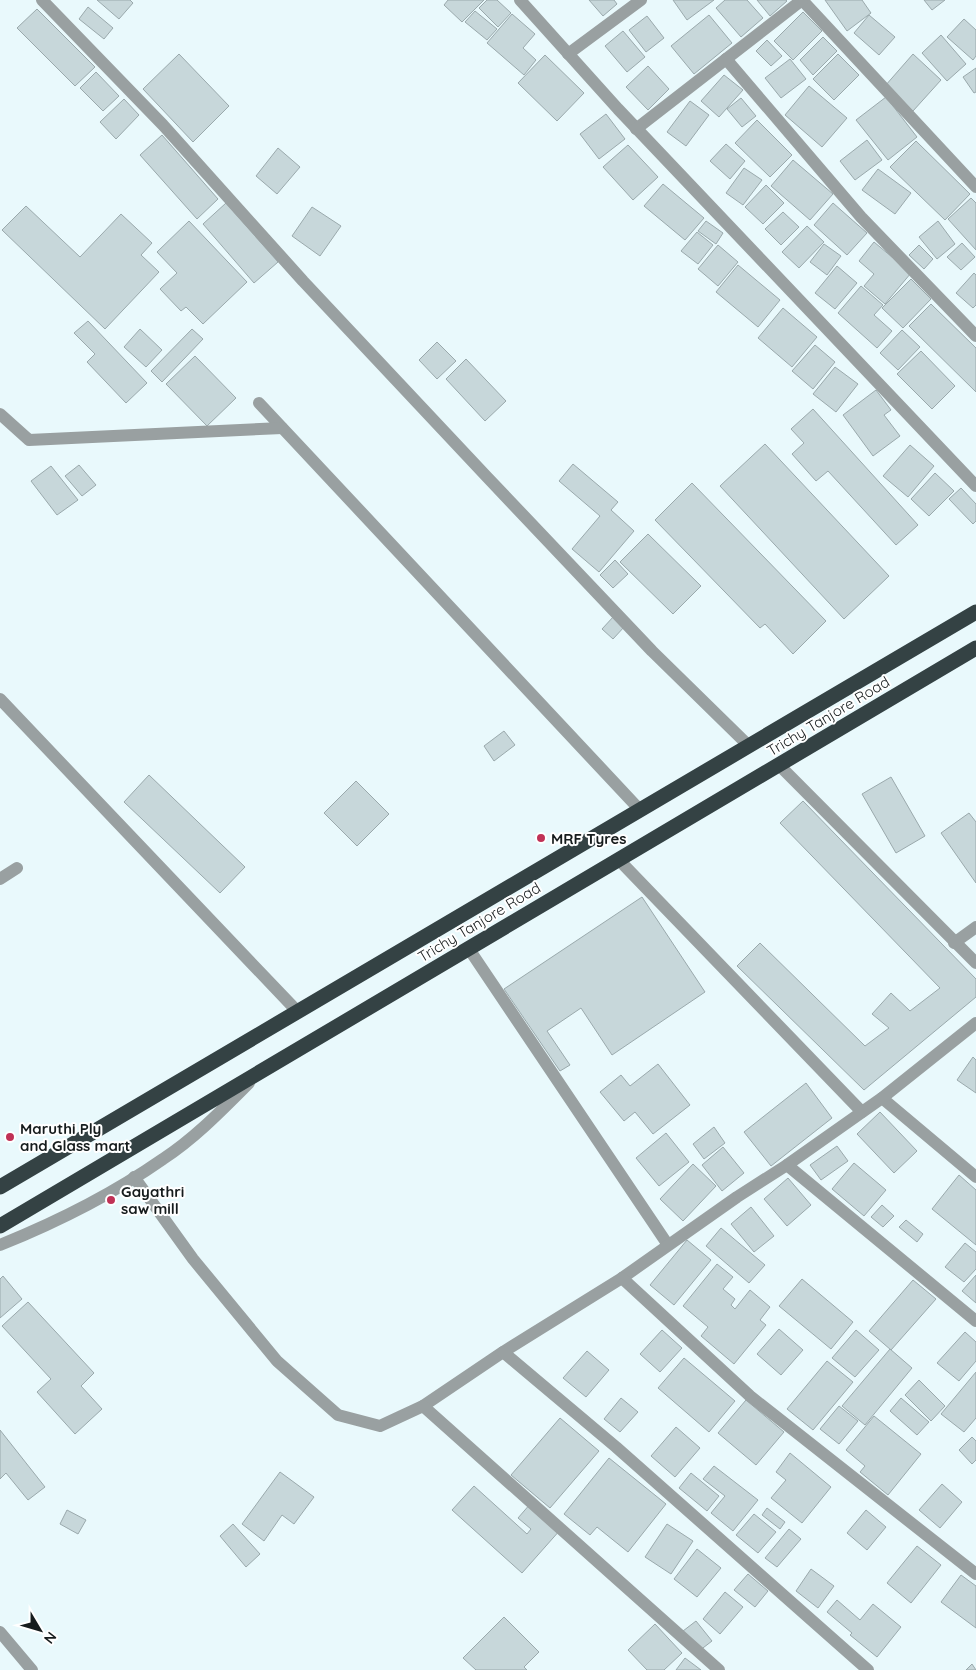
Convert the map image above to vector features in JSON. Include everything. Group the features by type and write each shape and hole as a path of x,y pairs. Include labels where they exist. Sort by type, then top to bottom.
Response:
{"highway":[{"name":"Trichy Tanjore Road","path":"0,1187 976,612"},
{"name":"Trichy Tanjore Road","path":"0,1226 976,648"}],"street":[{"path":"42,0 164,126 303,281 493,484 652,651 749,746"},
{"path":"520,0 636,129 976,486"},
{"path":"568,54 641,0"},
{"path":"636,129 802,0 976,188"},
{"path":"726,59 861,217 976,336"},
{"path":"259,402 640,810"},
{"path":"0,414 28,440 282,428"},
{"path":"0,699 298,1011"},
{"path":"779,765 976,963"},
{"path":"619,860 862,1112"},
{"path":"0,878 17,868"},
{"path":"954,943 976,927"},
{"path":"469,949 668,1245"},
{"path":"134,1177 193,1259 277,1361 338,1416 380,1426 423,1406 502,1352 622,1278 737,1196 787,1165 882,1098 976,1023"},
{"path":"0,1245 80,1208 163,1159 191,1138 258,1074"},
{"path":"882,1098 976,1176"},
{"path":"787,1165 976,1321"},
{"path":"622,1278 750,1396 976,1574"},
{"path":"502,1352 616,1447 868,1670"},
{"path":"423,1406 719,1670"},
{"path":"0,1632 32,1670"}],"building":[{"path":"97,0 130,0 133,3 119,19"},
{"path":"448,0 484,0 462,22 444,5"},
{"path":"487,0 497,0 511,13 498,27 479,8"},
{"path":"589,0 614,0 617,4 603,16"},
{"path":"673,0 714,0 687,20"},
{"path":"725,0 747,0 763,18 741,37 716,8"},
{"path":"757,0 786,0 787,1 770,16"},
{"path":"825,0 862,0 871,13 847,31"},
{"path":"924,0 945,0 932,10"},
{"path":"88,7 113,28 104,39 79,19"},
{"path":"37,9 95,67 75,86 17,28"},
{"path":"475,11 497,29 487,40 465,22"},
{"path":"803,12 822,31 793,60 774,41"},
{"path":"512,14 535,34 523,48 536,60 524,75 487,43"},
{"path":"709,15 732,43 694,74 671,46"},
{"path":"869,15 895,37 879,55 854,33"},
{"path":"647,16 664,38 646,52 629,30"},
{"path":"964,19 976,30 976,56 973,60 947,37"},
{"path":"623,31 645,57 627,72 605,46"},
{"path":"941,35 966,64 947,81 922,53"},
{"path":"823,37 837,51 813,75 800,60"},
{"path":"767,40 782,56 771,66 756,51"},
{"path":"179,54 229,106 193,142 143,89"},
{"path":"838,54 859,75 834,100 813,79"},
{"path":"913,54 941,80 913,111 885,86"},
{"path":"545,55 584,93 557,121 518,83"},
{"path":"790,59 806,79 781,98 765,78"},
{"path":"648,66 669,89 648,110 626,87"},
{"path":"976,68 976,92 974,93 963,77"},
{"path":"96,72 119,96 103,111 80,88"},
{"path":"724,75 743,90 719,117 701,101"},
{"path":"809,86 847,118 822,147 785,115"},
{"path":"886,97 917,137 888,160 856,120"},
{"path":"741,98 756,116 742,127 727,109"},
{"path":"124,99 139,115 116,139 100,122"},
{"path":"690,101 709,115 686,146 667,132"},
{"path":"606,114 625,139 599,159 580,134"},
{"path":"757,120 792,155 770,177 735,143"},
{"path":"162,135 218,199 197,219 140,155"},
{"path":"867,140 882,160 855,180 840,161"},
{"path":"916,141 970,194 945,220 890,167"},
{"path":"726,144 745,161 730,179 710,161"},
{"path":"628,145 658,177 633,200 603,167"},
{"path":"278,148 300,167 277,194 256,176"},
{"path":"793,160 833,194 810,220 771,186"},
{"path":"744,168 762,180 743,205 726,193"},
{"path":"878,169 911,193 895,214 862,190"},
{"path":"663,184 704,218 685,240 644,206"},
{"path":"766,185 784,203 763,224 745,207"},
{"path":"971,198 976,203 976,250 948,219"},
{"path":"226,203 278,262 254,283 203,224"},
{"path":"833,203 867,233 847,255 814,225"},
{"path":"26,206 80,257 121,214 152,243 141,255 159,272 105,329 2,230"},
{"path":"312,207 341,226 320,256 292,236"},
{"path":"783,212 799,227 781,245 765,229"},
{"path":"189,221 247,282 203,324 186,307 181,311 160,289 177,273 157,252"},
{"path":"706,221 723,233 716,244 698,231"},
{"path":"938,221 955,244 937,259 919,237"},
{"path":"807,226 824,242 799,268 782,252"},
{"path":"697,232 713,245 698,264 681,251"},
{"path":"874,242 911,273 885,304 864,286 874,274 859,261"},
{"path":"962,243 975,257 961,270 947,257"},
{"path":"824,244 841,256 827,275 810,262"},
{"path":"718,245 738,262 718,286 698,269"},
{"path":"919,245 933,259 924,269 909,255"},
{"path":"738,265 780,300 758,327 716,292"},
{"path":"837,266 857,283 835,309 815,293"},
{"path":"974,273 976,275 976,305 973,308 956,293"},
{"path":"911,279 931,299 903,328 882,308"},
{"path":"861,286 883,305 874,315 892,331 877,348 838,313"},
{"path":"931,304 976,348 976,392 909,326"},
{"path":"783,308 817,337 792,367 758,338"},
{"path":"88,321 147,383 126,403 87,362 95,354 74,333"},
{"path":"140,329 162,350 146,367 124,347"},
{"path":"192,329 203,339 162,382 151,371"},
{"path":"902,330 920,347 898,370 880,353"},
{"path":"437,342 456,361 437,379 419,360"},
{"path":"815,345 835,362 813,389 792,371"},
{"path":"921,351 955,386 932,409 897,374"},
{"path":"195,356 236,398 207,426 166,384"},
{"path":"466,359 506,401 485,421 446,379"},
{"path":"835,367 858,384 836,412 813,394"},
{"path":"876,390 891,410 884,415 900,436 873,456 843,415"},
{"path":"813,409 918,525 896,545 828,471 816,481 792,454 804,443 791,429"},
{"path":"765,444 889,576 844,619 720,486"},
{"path":"910,445 934,466 908,497 883,476"},
{"path":"573,464 618,502 611,510 634,531 599,572 572,549 600,516 559,481"},
{"path":"79,465 96,485 82,496 65,476"},
{"path":"51,466 78,500 57,515 31,481"},
{"path":"935,473 954,491 929,516 911,499"},
{"path":"692,483 826,621 793,654 765,624 760,628 655,520"},
{"path":"961,488 976,504 976,521 973,524 949,499"},
{"path":"648,534 701,586 673,614 620,562"},
{"path":"615,560 628,574 613,588 600,575"},
{"path":"614,616 625,626 613,639 602,629"},
{"path":"504,731 515,745 494,761 484,746"},
{"path":"149,775 245,867 220,893 124,802"},
{"path":"891,777 925,836 896,853 862,794"},
{"path":"356,781 389,814 357,846 324,813"},
{"path":"803,801 976,979 976,997 864,1090 737,966 760,943 865,1046 889,1028 872,1014 891,993 910,1011 940,988 780,823"},
{"path":"969,813 976,822 976,883 941,833"},
{"path":"642,897 705,992 612,1055 581,1008 547,1031 570,1065 560,1071 504,989"},
{"path":"973,1057 976,1060 976,1093 957,1080"},
{"path":"658,1064 690,1105 653,1134 635,1112 624,1121 600,1092 621,1075 630,1086"},
{"path":"806,1083 832,1118 771,1166 744,1132"},
{"path":"880,1112 917,1151 894,1173 857,1134"},
{"path":"714,1127 725,1143 704,1159 693,1144"},
{"path":"666,1133 689,1162 659,1186 636,1158"},
{"path":"837,1146 848,1161 821,1180 810,1165"},
{"path":"723,1147 744,1173 722,1191 702,1165"},
{"path":"854,1163 886,1190 864,1216 832,1189"},
{"path":"693,1164 716,1186 683,1221 660,1199"},
{"path":"959,1175 976,1190 976,1245 932,1209"},
{"path":"788,1178 811,1205 787,1226 764,1199"},
{"path":"882,1205 894,1216 883,1227 871,1217"},
{"path":"751,1207 774,1236 754,1252 731,1224"},
{"path":"906,1220 923,1234 917,1242 899,1227"},
{"path":"721,1228 765,1265 749,1283 706,1246"},
{"path":"687,1240 711,1260 674,1305 650,1285"},
{"path":"965,1243 976,1252 976,1269 964,1282 945,1267"},
{"path":"717,1264 733,1277 723,1289 735,1299 731,1305 735,1309 750,1290 770,1307 760,1320 766,1325 734,1364 701,1336 708,1327 683,1306"},
{"path":"976,1275 976,1303 962,1291"},
{"path":"3,1276 22,1299 0,1318 0,1279"},
{"path":"802,1279 853,1322 831,1349 779,1306"},
{"path":"913,1280 936,1299 891,1350 869,1331"},
{"path":"28,1302 94,1373 81,1386 102,1409 75,1434 37,1392 51,1379 2,1326"},
{"path":"779,1329 803,1350 781,1375 757,1354"},
{"path":"662,1330 682,1348 660,1372 640,1354"},
{"path":"856,1330 879,1350 855,1377 832,1358"},
{"path":"965,1332 976,1342 976,1361 959,1381 937,1363"},
{"path":"890,1349 912,1368 865,1425 842,1406"},
{"path":"587,1351 609,1370 586,1397 563,1378"},
{"path":"684,1358 735,1401 709,1432 658,1388"},
{"path":"827,1361 853,1382 813,1430 787,1409"},
{"path":"976,1372 976,1418 964,1432 941,1414"},
{"path":"919,1380 945,1406 931,1421 905,1395"},
{"path":"621,1398 638,1412 620,1432 604,1419"},
{"path":"901,1398 929,1422 917,1435 890,1411"},
{"path":"746,1400 784,1432 756,1465 718,1433"},
{"path":"839,1406 858,1421 839,1444 820,1429"},
{"path":"874,1416 921,1454 888,1495 860,1472 865,1466 846,1450"},
{"path":"560,1418 599,1451 550,1508 511,1475"},
{"path":"676,1427 700,1448 675,1477 651,1456"},
{"path":"0,1430 45,1487 28,1500 6,1473 0,1479"},
{"path":"972,1437 976,1441 976,1460 972,1464 959,1450"},
{"path":"790,1453 831,1487 802,1523 771,1498 786,1480 776,1472"},
{"path":"609,1458 666,1504 628,1552 597,1527 590,1535 564,1514"},
{"path":"714,1466 758,1500 733,1531 711,1513 725,1496 703,1479"},
{"path":"280,1472 314,1497 294,1524 282,1515 264,1541 242,1524"},
{"path":"691,1473 719,1496 707,1511 679,1488"},
{"path":"942,1484 962,1502 940,1528 919,1510"},
{"path":"474,1486 527,1534 531,1529 518,1518 531,1503 561,1529 522,1573 452,1510"},
{"path":"767,1508 785,1522 780,1529 762,1515"},
{"path":"67,1510 86,1520 78,1534 60,1524"},
{"path":"866,1510 886,1527 867,1550 847,1533"},
{"path":"754,1514 776,1532 758,1553 736,1535"},
{"path":"233,1524 260,1554 246,1567 220,1536"},
{"path":"667,1524 693,1541 671,1574 645,1557"},
{"path":"789,1529 801,1539 777,1567 765,1558"},
{"path":"917,1546 941,1565 911,1603 887,1583"},
{"path":"697,1549 721,1568 697,1597 674,1579"},
{"path":"811,1569 834,1586 818,1608 796,1591"},
{"path":"748,1574 768,1591 755,1607 734,1590"},
{"path":"961,1575 976,1586 976,1628 941,1602"},
{"path":"725,1592 743,1607 720,1634 703,1619"},
{"path":"837,1600 860,1620 873,1604 901,1627 877,1657 850,1635 852,1633 827,1612"},
{"path":"504,1617 539,1652 524,1667 527,1670 476,1670 463,1658"},
{"path":"696,1621 712,1641 699,1651 683,1631"},
{"path":"655,1624 682,1653 664,1670 647,1670 628,1650"},
{"path":"685,1658 701,1670 676,1670"},
{"path":"972,1664 976,1670 966,1670"}],"place":[{"name":"MRF Tyres","path":"541,838"},
{"name":"Maruthi Ply and Glass mart","path":"10,1137"},
{"name":"Gayathri saw mill","path":"111,1200"}]}
